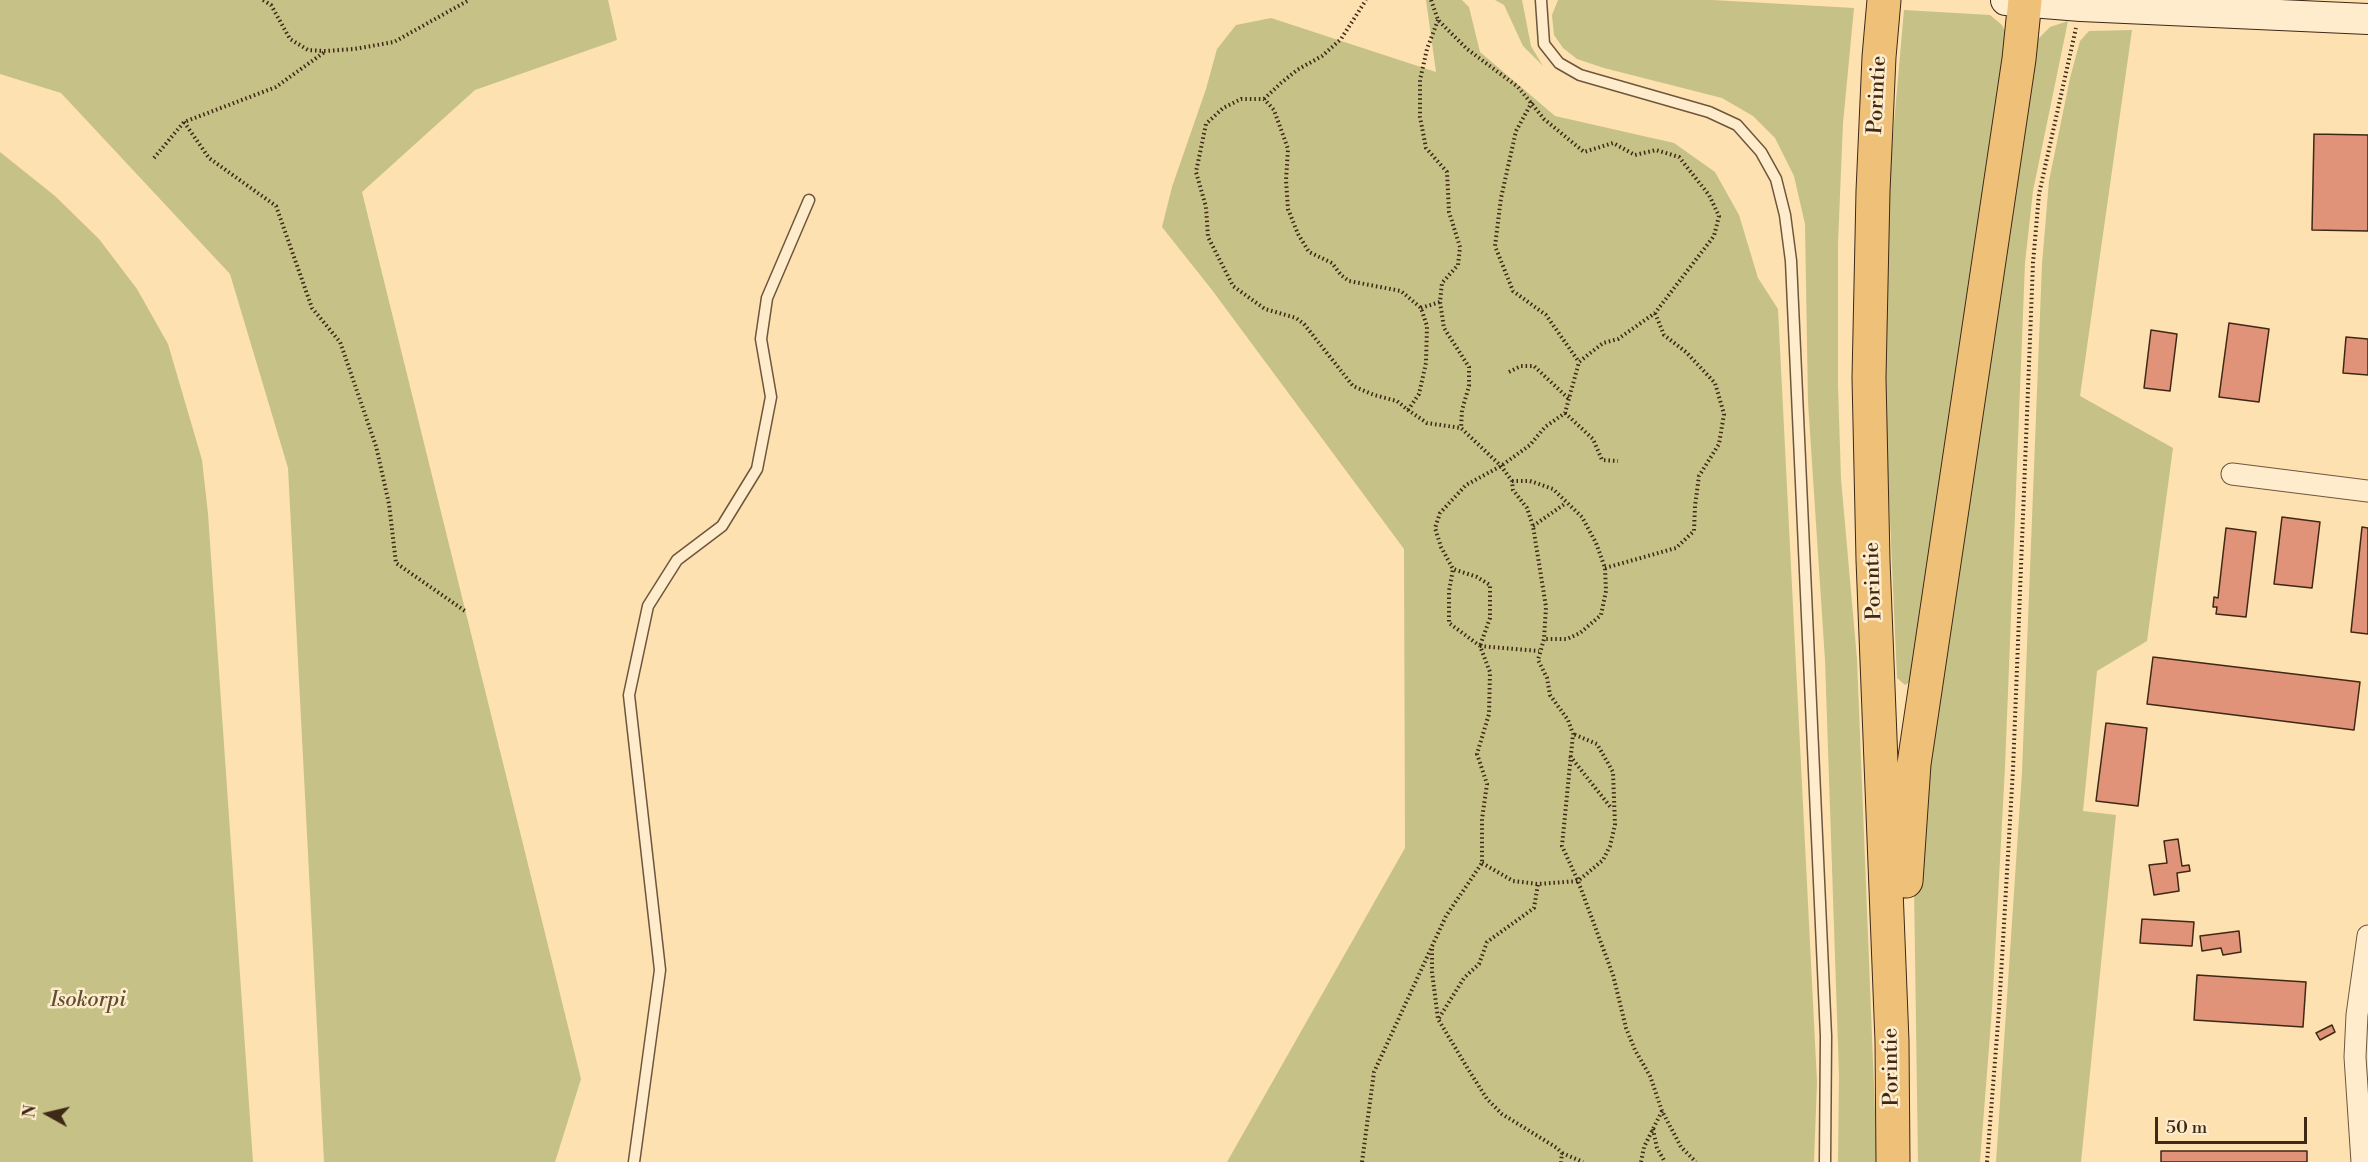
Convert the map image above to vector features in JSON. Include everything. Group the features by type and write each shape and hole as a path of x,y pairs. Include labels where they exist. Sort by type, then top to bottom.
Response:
{"highway":[{"name":"Porintie","path":"1884,0 1879,57 1869,378 1873,560 1892,1041 1893,1162"},
{"path":"1892,1041 1904,979 1906,853 1914,764 2019,59 2019,0"}],"main road":[{"path":"2019,0 2081,6 2368,19"}],"street":[{"path":"2232,474 2368,491"},
{"path":"2362,1162 2355,1057 2357,1015 2368,936"}],"lane":[{"path":"1541,0 1544,44 1559,63 1580,75 1709,112 1737,125 1761,152 1776,179 1785,215 1791,261 1826,1036 1825,1162"},
{"path":"634,1162 660,970 629,695 648,606 677,560 722,526 757,469 771,397 760,339 767,298 809,200"}],"path":[{"path":"263,0 270,6 290,39 308,50 326,51 354,50 394,42 469,0"},
{"path":"1366,0 1341,39 1322,56 1297,70 1264,99 1241,99 1223,108 1206,124 1196,172 1206,207 1208,237 1233,286 1265,309 1296,318 1304,324 1353,386 1397,401 1427,423 1461,428 1502,466 1512,481 1514,490 1527,508 1533,526 1546,607 1544,639 1538,660 1547,678 1550,695 1568,720 1573,734 1562,846 1578,881 1612,975 1626,1028 1650,1076 1662,1111 1682,1147 1696,1162"},
{"path":"1431,0 1438,21 1467,49 1497,70 1532,102 1544,118 1584,152 1613,143 1635,155 1656,150 1679,157 1709,195 1719,216 1714,236 1655,313 1618,339 1603,343 1579,362 1565,413 1545,427 1530,444 1502,466 1466,485 1440,513 1435,528 1441,547 1453,569 1449,591 1449,623 1480,646 1539,651"},
{"path":"1987,1162 1999,1010 2013,769 2033,263 2039,194 2081,6"},
{"path":"1438,21 1427,49 1420,80 1420,117 1426,148 1447,172 1449,212 1460,247 1458,265 1442,283 1440,302 1444,327 1469,367 1469,386 1462,410 1461,428"},
{"path":"154,158 184,122 276,87 326,51"},
{"path":"1264,99 1274,110 1288,148 1286,180 1288,209 1298,234 1309,252 1332,263 1349,281 1401,291 1421,308 1427,326 1426,363 1419,394 1408,410"},
{"path":"1532,102 1516,131 1501,198 1495,246 1514,291 1546,315 1579,362"},
{"path":"184,122 209,158 276,206 312,308 340,342 376,446 389,504 396,563 465,611"},
{"path":"1421,308 1440,302"},
{"path":"1605,568 1676,548 1694,531 1700,476 1719,444 1724,414 1715,383 1686,352 1664,335 1655,313"},
{"path":"1509,372 1521,366 1534,366 1570,400"},
{"path":"1565,413 1593,439 1602,460 1618,461"},
{"path":"1512,481 1530,481 1553,489 1582,517 1596,543 1605,568 1606,591 1600,615 1580,633 1568,639 1544,639"},
{"path":"1533,526 1566,503"},
{"path":"1362,1162 1374,1072 1446,916 1482,863 1482,819 1487,784 1477,754 1490,714 1490,672 1480,646 1490,618 1490,585 1477,577 1453,569"},
{"path":"1482,863 1513,881 1538,884 1578,881 1603,860 1610,846 1615,825 1613,772 1597,744 1573,734"},
{"path":"1570,756 1613,810"},
{"path":"1438,1019 1464,978 1479,963 1487,942 1534,908 1538,884"},
{"path":"1432,946 1432,972 1438,1019 1486,1099 1502,1114 1562,1153 1583,1162"},
{"path":"1641,1162 1644,1147 1662,1111"},
{"path":"1653,1128 1657,1148 1665,1162"},
{"path":"1561,1162 1562,1153"}],"green space":[{"path":"0,0 608,0 617,40 475,90 362,192 581,1079 555,1162 324,1162 288,468 230,274 61,93 0,74"},
{"path":"1426,0 1462,0 1469,7 1480,52 1555,116 1674,143 1715,172 1739,215 1758,278 1778,309 1817,1082 1814,1162 1227,1162 1405,848 1404,549 1212,290 1162,227 1172,187 1206,89 1217,49 1236,25 1271,18 1436,72"},
{"path":"1495,0 1522,0 1531,46 1543,66 1523,46 1504,5"},
{"path":"1558,0 1712,0 1854,8 1843,123 1838,243 1838,386 1841,479 1857,659 1877,1162 1838,1162 1839,1075 1825,660 1808,402 1805,224 1794,176 1775,138 1753,116 1722,98 1577,59 1563,48 1554,35 1552,15"},
{"path":"1904,10 1990,15 2002,25 2009,39 1911,681 1905,685 1897,678 1885,407 1886,214"},
{"path":"2068,21 2033,191 2025,263 2005,767 1992,1009 1980,1162 1918,1162 1915,821 2037,40 2050,27"},
{"path":"2132,30 2080,396 2173,448 2147,641 2097,671 2083,811 2116,815 2081,1162 1996,1162 2022,772 2042,264 2049,181 2080,41 2089,31"},
{"name":"Isokorpi","path":"0,152 55,196 99,239 137,289 168,344 202,460 208,514 253,1162 0,1162"}],"building":[{"path":"2314,134 2368,135 2368,231 2312,230"},
{"path":"2229,323 2269,329 2259,402 2219,397"},
{"path":"2151,330 2177,334 2170,391 2144,388"},
{"path":"2346,337 2368,339 2368,375 2343,373"},
{"path":"2282,517 2320,522 2312,588 2274,584"},
{"path":"2362,527 2368,528 2368,634 2351,632"},
{"path":"2226,528 2256,532 2246,617 2216,614 2217,607 2213,607 2214,597 2218,598"},
{"path":"2153,657 2360,682 2354,730 2147,704"},
{"path":"2106,723 2147,728 2138,806 2096,801"},
{"path":"2178,839 2182,866 2189,865 2190,871 2177,873 2179,891 2154,895 2149,865 2167,863 2164,841"},
{"path":"2142,919 2194,922 2192,946 2140,943"},
{"path":"2239,931 2241,952 2223,955 2221,948 2202,951 2200,936"},
{"path":"2197,975 2306,982 2303,1027 2194,1020"},
{"path":"2332,1025 2335,1032 2320,1040 2316,1033"},
{"path":"2161,1151 2307,1151 2307,1162 2161,1162"}]}
